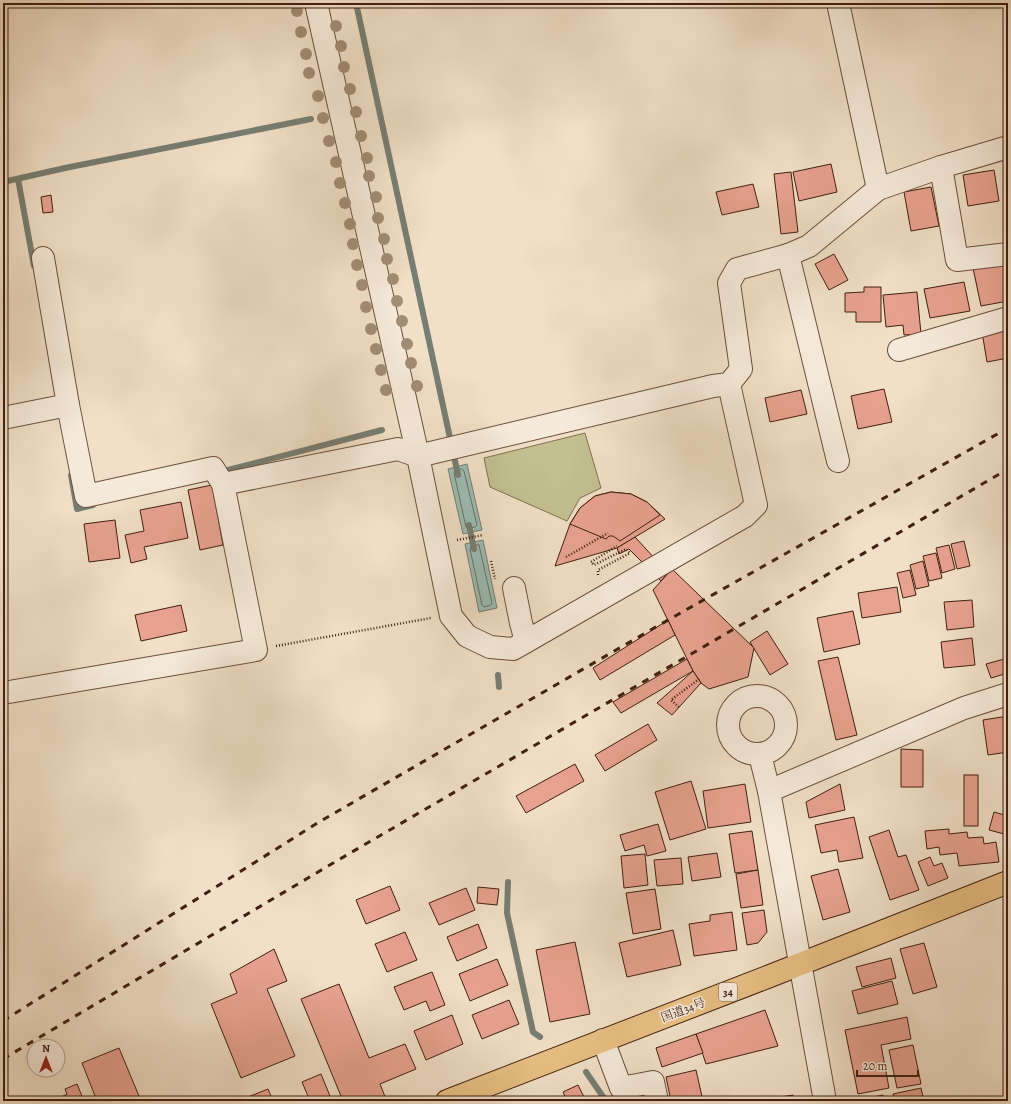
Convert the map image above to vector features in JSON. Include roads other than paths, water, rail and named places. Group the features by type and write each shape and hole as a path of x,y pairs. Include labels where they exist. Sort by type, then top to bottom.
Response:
{"highway":[{"name":"国道34号","path":"447,1101 1008,882"}],"street":[{"path":"316,3 418,456 451,616 467,636 490,647 513,649 745,516 756,505 729,384"},
{"path":"838,3 878,189"},
{"path":"223,484 398,449 418,456 610,419 713,386 729,384 741,369 729,283 737,269 788,255 810,246 878,189 941,167 1008,147"},
{"path":"941,167 956,260 1008,254"},
{"path":"788,255 838,461"},
{"path":"3,693 256,650 223,484 213,468 86,496 68,405 43,258"},
{"path":"899,350 1008,318"},
{"path":"3,418 68,405"},
{"path":"514,588 526,641"},
{"path":"769,792 964,708 1008,694"},
{"path":"760,755 769,792 825,1101"},
{"path":"603,1040 621,1088 653,1082 657,1101"}],"water":[{"path":"467,464 482,530 463,534 448,469"},
{"path":"483,540 497,608 479,612 465,544"}],"waterway":[{"path":"356,3 458,475"},
{"path":"3,182 65,168 311,119"},
{"path":"18,179 34,266"},
{"path":"228,470 382,430"},
{"path":"71,475 77,509 93,505"},
{"path":"469,525 474,549"},
{"path":"498,675 499,687"},
{"path":"508,882 507,913 533,1032 540,1037"},
{"path":"586,1072 606,1101"}],"railway":[{"path":"3,1021 319,822 661,624 1008,428"},
{"path":"3,1059 340,859 1008,469"}]}
